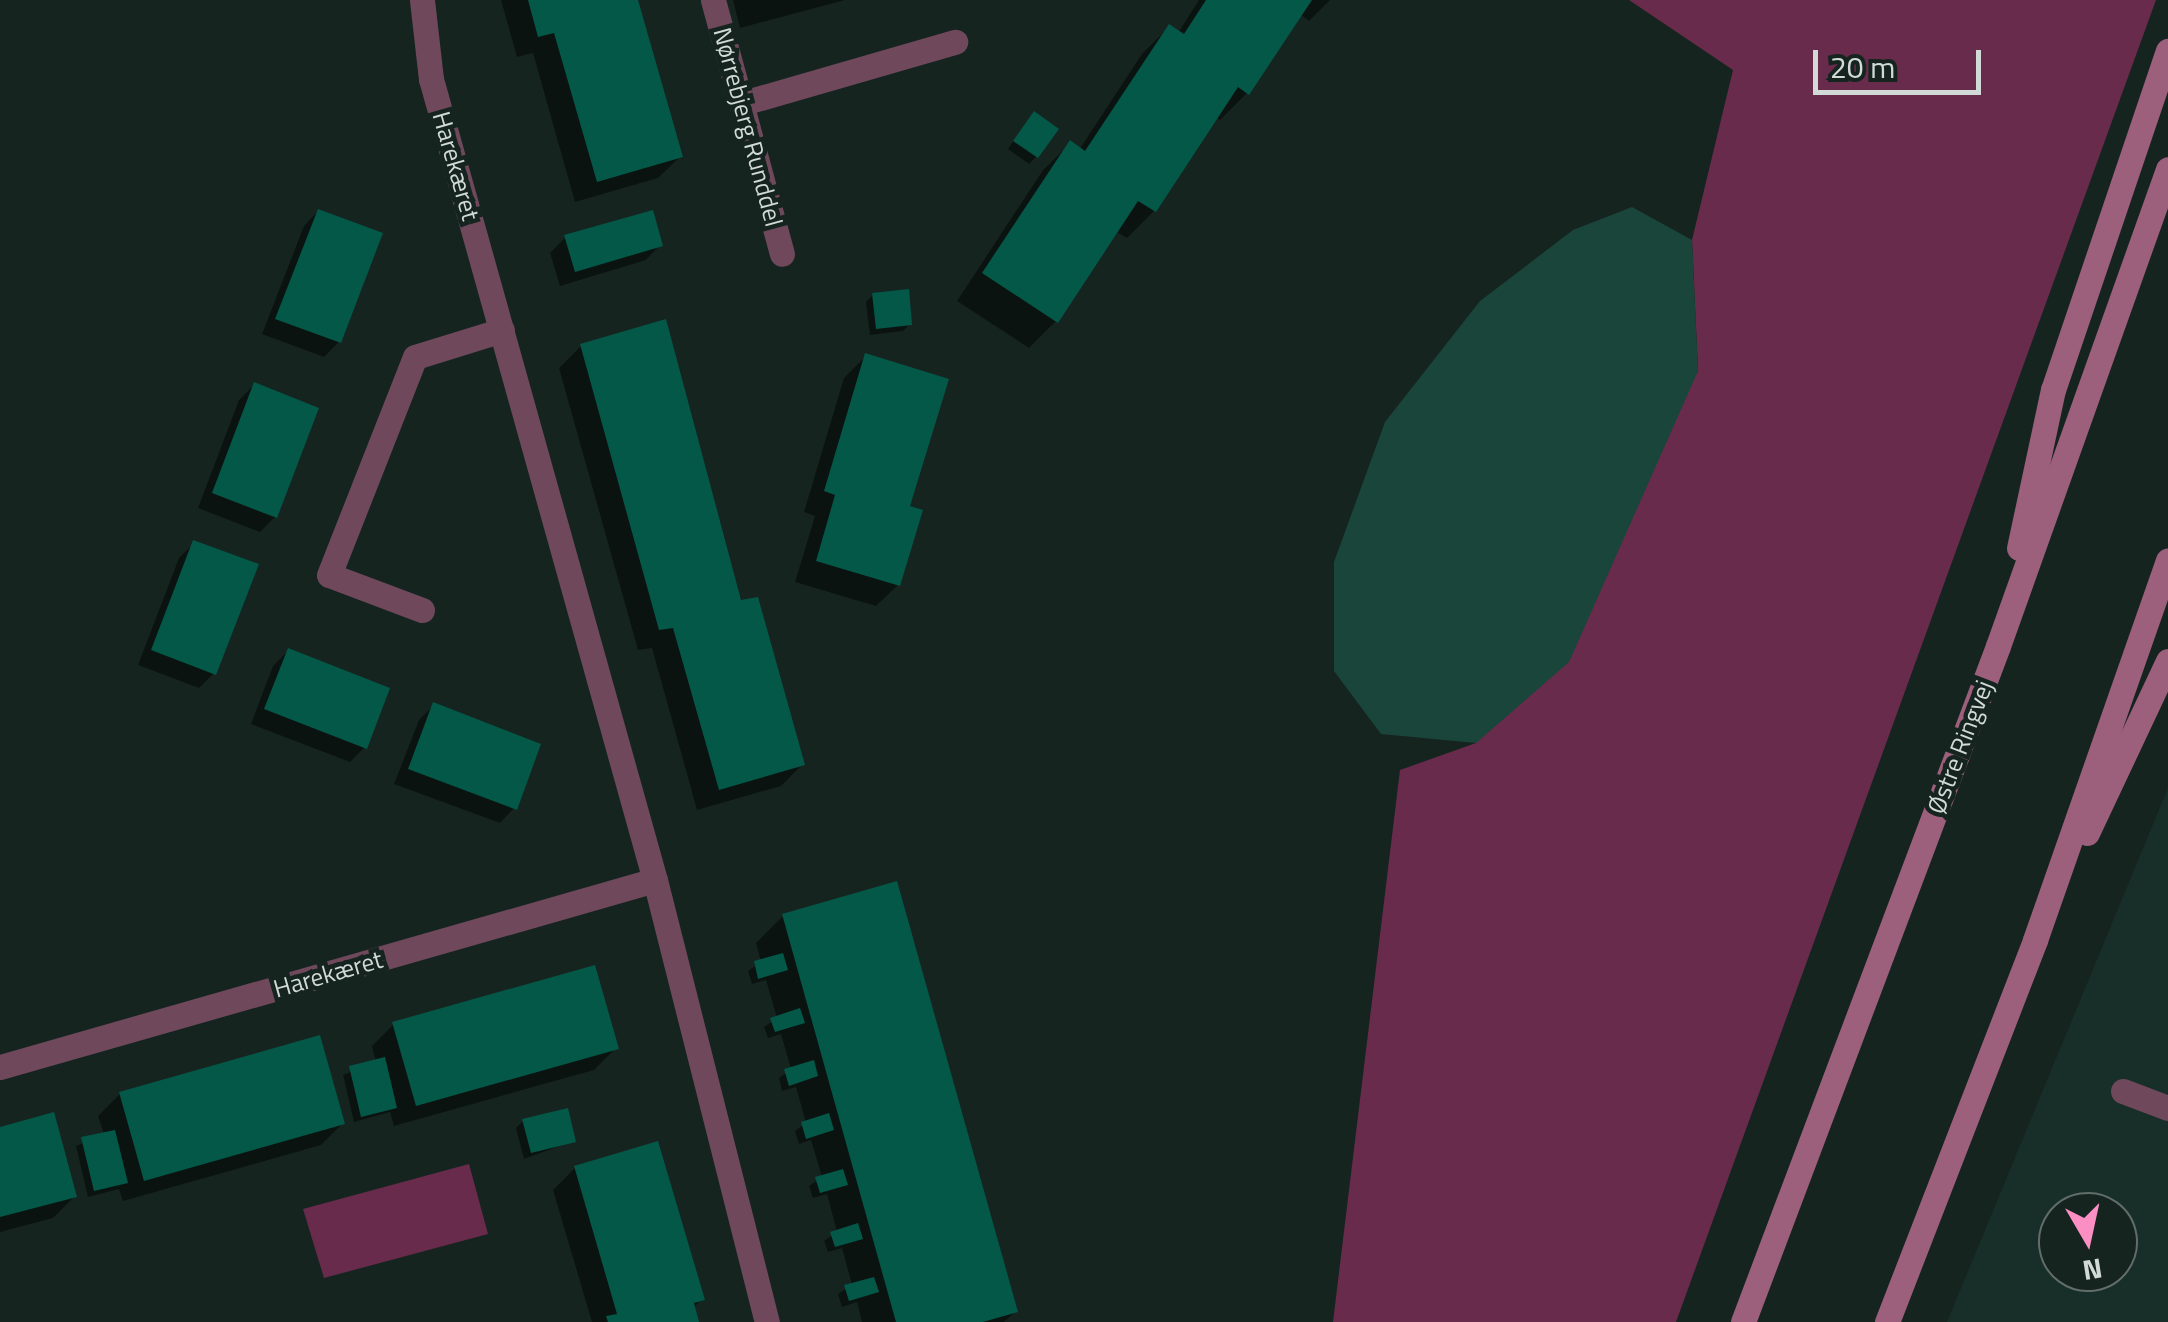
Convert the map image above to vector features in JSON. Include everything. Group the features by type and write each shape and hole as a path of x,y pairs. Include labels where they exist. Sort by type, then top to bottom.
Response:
{"main road":[{"path":"1998,646 2052,390 2168,51"},
{"name":"Østre Ringvej","path":"1743,1322 1998,646 2168,169"},
{"path":"1887,1322 2034,940 2168,561"},
{"path":"2034,940 2168,661"}],"street":[{"name":"Harekæret","path":"422,0 432,80 655,880 767,1322"},
{"name":"Nørrebjerg Runddel","path":"712,0 782,254"},
{"path":"743,102 955,42"},
{"path":"422,610 329,575 415,357 502,330"},
{"name":"Harekæret","path":"0,1067 655,880"},
{"path":"2123,1091 2168,1108"}],"shaded area":[{"path":"1629,0 2156,0 1676,1322 1333,1322 1400,770 1476,743 1698,371 1692,240 1733,70"},
{"path":"1632,207 1692,240 1698,371 1569,662 1476,743 1381,734 1334,671 1334,562 1385,422 1480,301 1573,230"},
{"path":"2168,788 2168,1322 1947,1322"},
{"path":"469,1164 488,1234 324,1278 303,1209"}],"building":[{"path":"528,0 638,0 683,157 597,182 554,33 538,37"},
{"path":"1206,0 1312,0 1249,95 1238,87 1156,212 1138,201 1058,323 982,273 1070,140 1085,151 1169,24 1184,34"},
{"path":"1034,111 1059,129 1038,158 1013,141"},
{"path":"318,209 383,233 341,343 275,319"},
{"path":"653,210 663,246 575,272 564,235"},
{"path":"909,289 912,325 876,329 872,293"},
{"path":"666,319 741,600 758,597 805,765 719,790 673,628 659,630 580,344"},
{"path":"865,353 949,379 910,506 923,510 900,586 816,561 835,495 824,491"},
{"path":"254,382 319,408 277,518 212,493"},
{"path":"193,540 259,564 216,675 151,650"},
{"path":"288,648 390,688 367,749 264,709"},
{"path":"433,702 541,744 517,810 408,769"},
{"path":"897,881 1018,1312 983,1322 896,1322 782,914"},
{"path":"783,953 788,970 758,979 754,961"},
{"path":"595,965 619,1049 416,1106 392,1022"},
{"path":"800,1008 805,1023 775,1032 770,1018"},
{"path":"320,1035 345,1124 144,1181 119,1092"},
{"path":"385,1057 397,1108 361,1117 349,1066"},
{"path":"814,1060 818,1076 789,1086 784,1069"},
{"path":"568,1108 576,1142 531,1153 522,1119"},
{"path":"54,1112 77,1197 0,1217 0,1127"},
{"path":"829,1113 834,1130 806,1139 801,1122"},
{"path":"115,1130 128,1183 94,1191 81,1137"},
{"path":"658,1141 705,1300 694,1303 699,1322 608,1322 606,1316 617,1314 574,1166"},
{"path":"843,1169 848,1185 820,1193 815,1177"},
{"path":"858,1223 863,1239 835,1247 830,1232"},
{"path":"874,1277 879,1292 849,1301 844,1285"}]}
